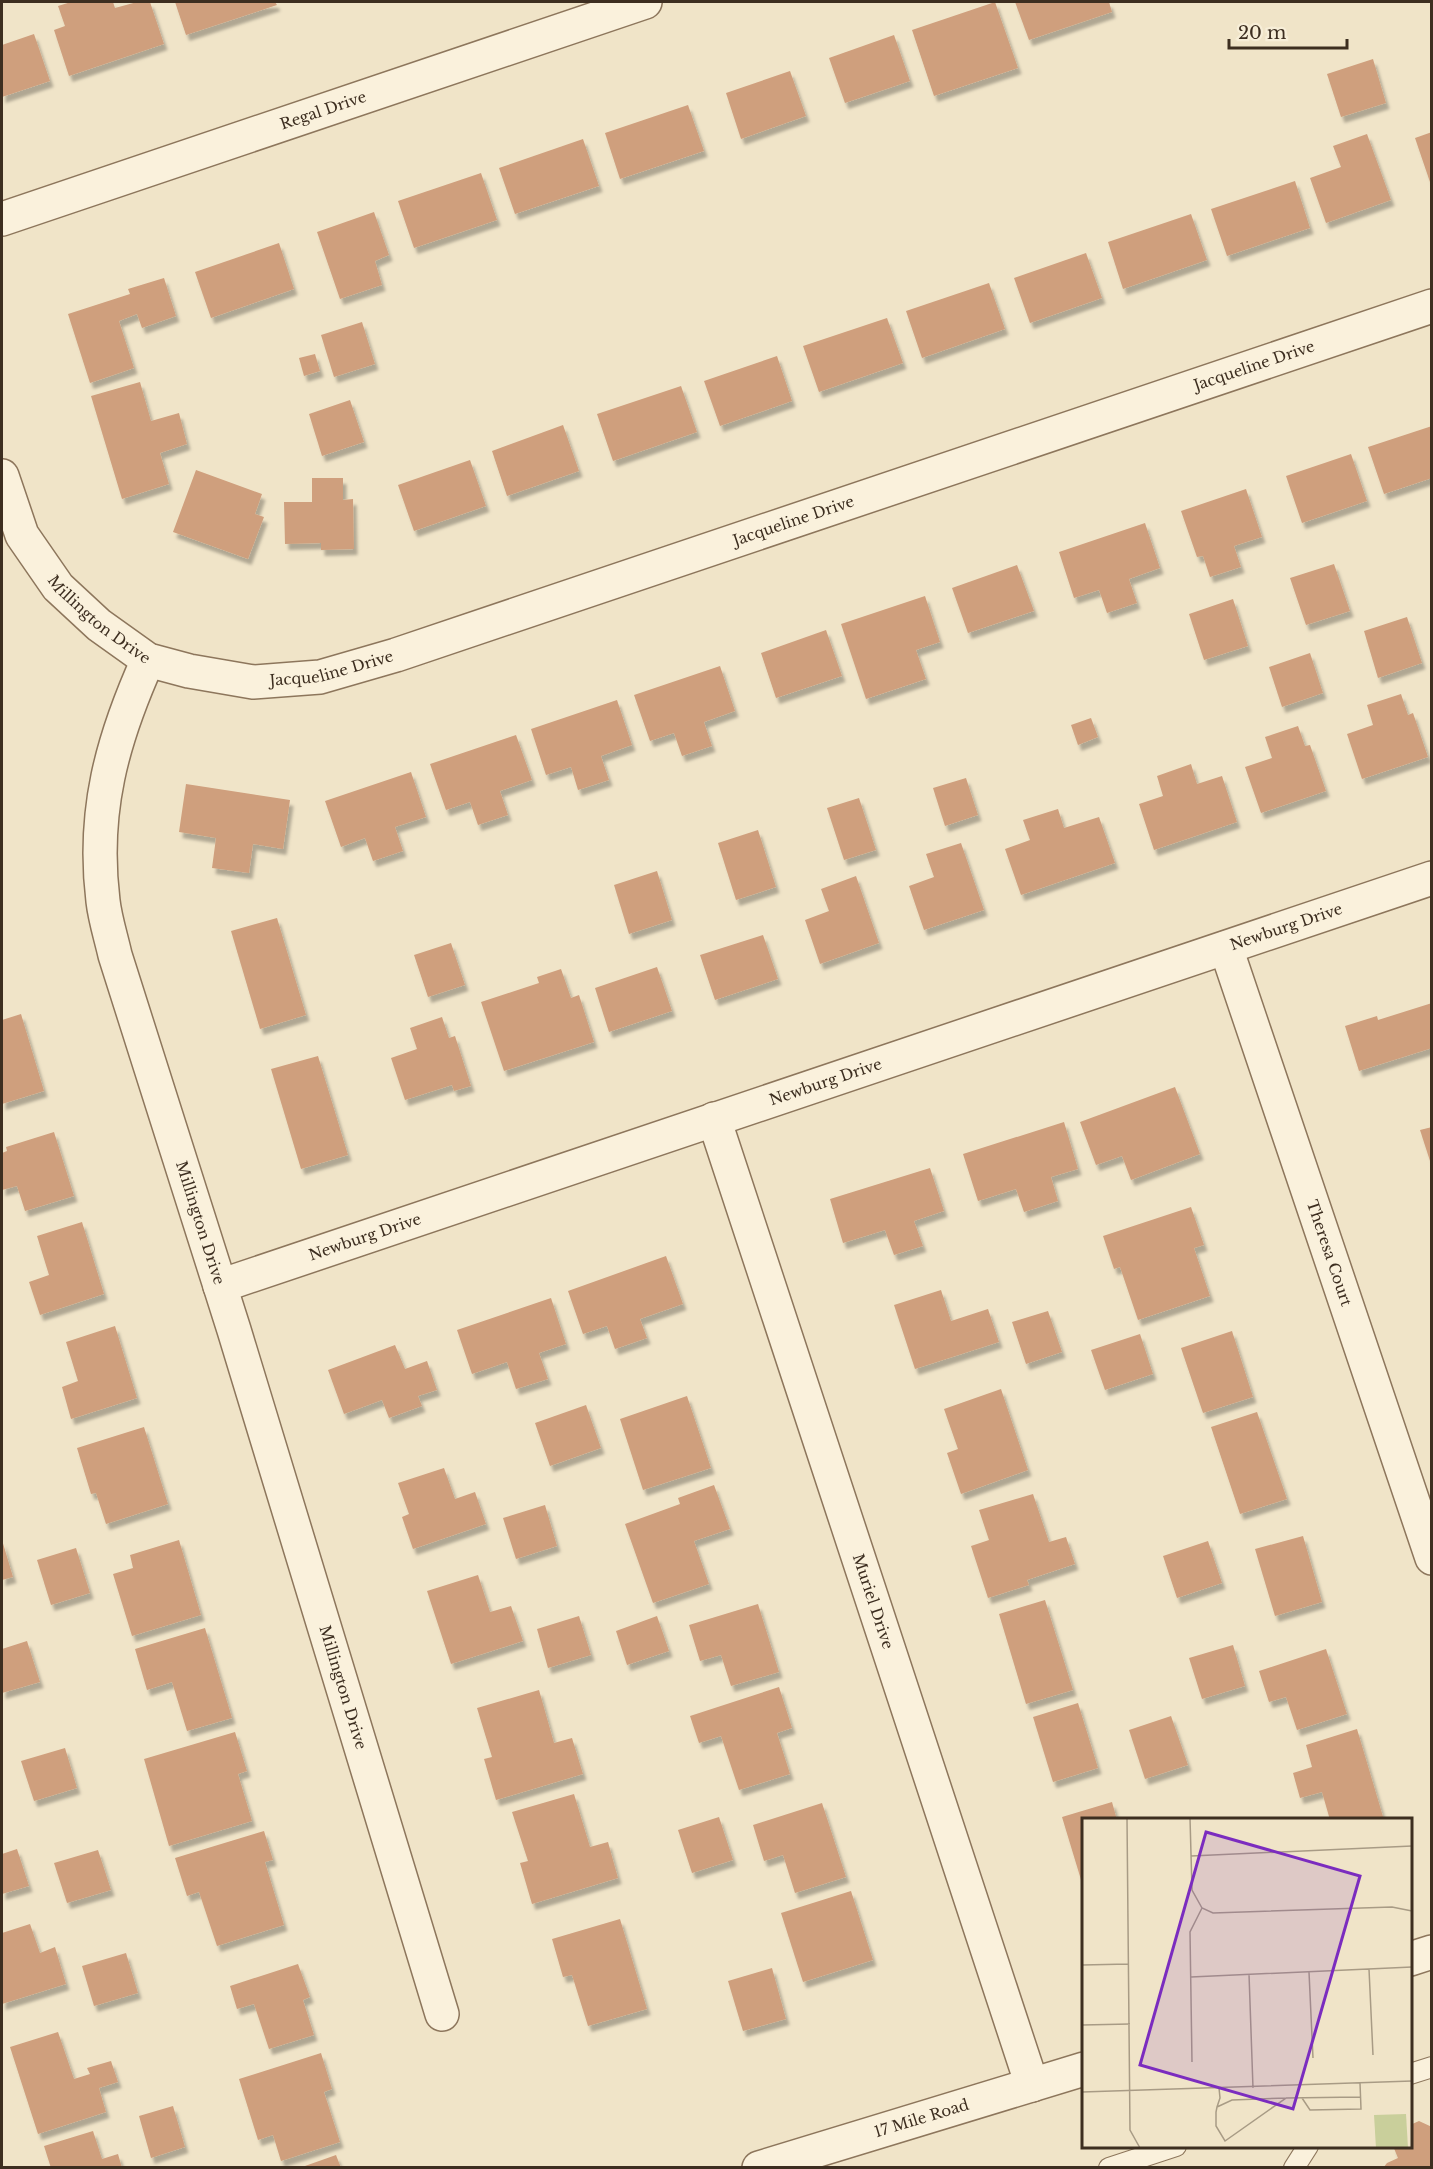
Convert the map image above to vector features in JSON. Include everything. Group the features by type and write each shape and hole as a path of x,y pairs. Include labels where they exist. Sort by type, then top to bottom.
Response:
{"street":[{"name":"Regal Drive","path":"2,219 645,2"},
{"name":"Jacqueline Drive","path":"148,660 189,671 254,682 320,677 407,651 1431,306"},
{"name":"Millington Drive","path":"2,476 22,535 58,587 99,625 148,660 117,735 105,786 99,850 103,903 115,955 220,1286 442,2014"},
{"name":"Newburg Drive","path":"220,1286 1431,878"},
{"name":"Theresa Court","path":"1226,948 1431,1558"},
{"name":"Muriel Drive","path":"714,1119 1032,2085"},
{"path":"1412,1958 1431,1952"},
{"name":"17 Mile Road","path":"759,2168 1082,2069"}],"lane":[{"path":"1412,2073 1431,2067"},
{"path":"1109,2168 1170,2148"},
{"path":"1294,2168 1307,2148"}],"building":[{"path":"71,2 113,2 115,8 137,2 150,2 164,44 69,76 54,30 65,26 58,6"},
{"path":"175,2 275,2 277,5 186,35"},
{"path":"995,2 1018,68 934,96 912,30"},
{"path":"1015,2 1109,2 1112,12 1029,40"},
{"path":"34,34 50,81 2,97 2,45"},
{"path":"894,35 910,81 845,103 829,58"},
{"path":"1373,59 1386,103 1341,117 1327,74"},
{"path":"790,71 806,116 741,139 726,93"},
{"path":"688,105 704,151 620,179 605,133"},
{"path":"1432,132 1432,185 1431,185 1415,138"},
{"path":"1367,134 1391,200 1326,223 1310,178 1341,167 1333,146"},
{"path":"583,139 599,186 515,214 499,168"},
{"path":"481,173 497,220 414,248 398,201"},
{"path":"1295,181 1310,228 1227,256 1211,209"},
{"path":"374,212 389,255 375,261 382,285 340,299 317,232"},
{"path":"1191,214 1207,260 1123,289 1108,242"},
{"path":"279,243 294,289 211,318 195,272"},
{"path":"1086,253 1102,298 1030,323 1014,278"},
{"path":"164,278 176,316 142,328 137,314 119,321 134,368 90,383 68,314 130,294 128,289"},
{"path":"989,283 1005,329 922,358 906,311"},
{"path":"887,318 903,363 819,392 803,346"},
{"path":"362,322 375,364 334,377 321,335"},
{"path":"315,354 320,371 304,376 299,358"},
{"path":"777,356 792,401 720,426 704,381"},
{"path":"140,382 151,421 179,413 187,444 160,453 169,484 122,499 91,396"},
{"path":"681,386 697,432 613,461 597,414"},
{"path":"350,400 364,442 322,456 309,414"},
{"path":"563,425 579,471 507,496 492,451"},
{"path":"1432,426 1432,478 1384,494 1368,447"},
{"path":"1351,454 1367,501 1302,523 1286,476"},
{"path":"470,460 486,506 414,531 398,485"},
{"path":"196,470 262,494 255,514 264,517 248,559 173,532"},
{"path":"312,478 343,478 343,500 353,499 354,549 321,550 321,543 285,544 284,502 312,502"},
{"path":"1246,489 1262,537 1234,546 1241,567 1210,577 1203,556 1197,557 1181,511"},
{"path":"1145,523 1160,568 1129,579 1137,603 1107,613 1099,590 1074,598 1059,552"},
{"path":"1334,564 1350,611 1306,625 1290,578"},
{"path":"1017,565 1034,611 968,633 952,588"},
{"path":"925,596 940,642 916,650 926,679 866,699 841,624"},
{"path":"1233,599 1248,646 1204,660 1189,614"},
{"path":"1407,617 1422,663 1378,678 1364,631"},
{"path":"826,630 842,676 776,698 761,653"},
{"path":"1310,653 1323,693 1282,707 1269,667"},
{"path":"720,666 735,711 704,722 712,746 682,756 674,733 650,741 634,695"},
{"path":"1401,694 1408,715 1413,713 1428,757 1362,779 1347,734 1373,725 1367,705"},
{"path":"617,700 632,745 601,756 609,780 578,790 571,767 546,775 531,729"},
{"path":"1091,718 1098,737 1078,745 1071,725"},
{"path":"1298,726 1305,746 1310,745 1326,791 1261,813 1245,767 1272,758 1265,737"},
{"path":"516,735 532,780 500,791 508,815 478,825 470,802 446,810 430,764"},
{"path":"1191,764 1197,784 1222,776 1237,822 1154,850 1139,804 1163,796 1157,776"},
{"path":"411,772 426,817 395,827 403,851 373,861 365,838 341,847 325,801"},
{"path":"966,778 978,815 945,826 933,788"},
{"path":"186,784 290,800 283,849 253,844 249,873 212,868 216,838 179,832"},
{"path":"859,798 876,850 844,860 827,808"},
{"path":"1058,809 1064,828 1099,817 1115,863 1021,895 1005,849 1030,840 1023,820"},
{"path":"758,830 776,887 736,900 718,843"},
{"path":"961,843 984,910 924,930 909,886 934,877 926,854"},
{"path":"657,871 672,920 629,934 614,885"},
{"path":"856,876 879,943 820,964 805,920 829,911 821,889"},
{"path":"277,918 306,1015 260,1029 231,931"},
{"path":"763,935 778,979 715,1000 700,955"},
{"path":"451,943 465,985 428,997 414,955"},
{"path":"657,967 672,1011 609,1032 595,988"},
{"path":"561,969 571,998 579,995 594,1042 504,1071 481,1002 539,983 537,977"},
{"path":"1432,1003 1432,1048 1359,1071 1345,1026 1377,1016 1378,1020"},
{"path":"21,1014 44,1091 2,1104 2,1020"},
{"path":"442,1017 449,1038 455,1036 471,1086 454,1091 452,1085 405,1100 391,1058 417,1049 410,1028"},
{"path":"318,1056 348,1155 301,1169 271,1069"},
{"path":"1175,1087 1200,1154 1131,1180 1122,1156 1096,1165 1080,1122"},
{"path":"1064,1122 1078,1169 1051,1177 1058,1201 1024,1212 1016,1189 978,1201 963,1154"},
{"path":"1432,1127 1432,1164 1431,1164 1420,1130"},
{"path":"54,1132 74,1196 25,1211 17,1186 2,1190 2,1153 7,1151 6,1147"},
{"path":"930,1168 944,1211 914,1221 923,1246 894,1255 885,1230 843,1243 830,1199"},
{"path":"1191,1207 1204,1245 1194,1248 1210,1296 1138,1320 1120,1267 1114,1269 1103,1236"},
{"path":"82,1222 104,1294 40,1315 29,1282 49,1275 37,1236"},
{"path":"666,1256 683,1304 640,1319 647,1338 615,1349 607,1326 583,1334 568,1291"},
{"path":"941,1290 951,1321 988,1309 999,1342 915,1369 894,1305"},
{"path":"551,1298 566,1344 539,1353 548,1379 516,1389 507,1362 472,1374 457,1330"},
{"path":"1048,1311 1062,1352 1026,1364 1012,1322"},
{"path":"115,1326 137,1398 71,1419 62,1387 78,1381 66,1342"},
{"path":"1232,1331 1253,1397 1203,1413 1181,1348"},
{"path":"1140,1334 1153,1374 1105,1390 1091,1350"},
{"path":"395,1345 405,1369 427,1361 437,1390 418,1396 422,1406 389,1418 382,1400 344,1414 328,1370"},
{"path":"1001,1389 1028,1470 961,1494 947,1453 958,1449 944,1409"},
{"path":"687,1396 711,1468 643,1490 620,1419"},
{"path":"586,1405 601,1448 550,1466 535,1423"},
{"path":"1257,1412 1287,1499 1240,1514 1211,1427"},
{"path":"144,1427 168,1504 106,1524 96,1493 91,1494 77,1448"},
{"path":"444,1468 455,1499 475,1492 486,1524 413,1549 402,1517 409,1514 398,1483"},
{"path":"714,1485 730,1529 694,1541 709,1584 653,1603 625,1524 680,1504 678,1498"},
{"path":"1033,1494 1049,1542 1066,1537 1075,1564 1027,1580 1029,1585 988,1598 971,1546 989,1540 979,1510"},
{"path":"545,1505 557,1546 516,1559 503,1518"},
{"path":"1303,1536 1322,1602 1275,1616 1255,1549"},
{"path":"2,1540 13,1577 2,1580"},
{"path":"179,1540 201,1615 132,1636 113,1574 133,1568 130,1555"},
{"path":"1208,1541 1222,1583 1177,1598 1163,1556"},
{"path":"76,1548 90,1593 51,1605 37,1560"},
{"path":"478,1575 490,1612 511,1606 523,1641 451,1664 427,1591"},
{"path":"1045,1600 1073,1690 1026,1704 999,1614"},
{"path":"758,1604 779,1672 731,1686 721,1655 700,1661 689,1625"},
{"path":"579,1616 591,1655 548,1668 537,1629"},
{"path":"657,1616 669,1651 627,1665 616,1631"},
{"path":"205,1628 232,1718 187,1731 172,1682 147,1690 135,1649"},
{"path":"27,1641 40,1682 2,1693 2,1649"},
{"path":"1233,1645 1245,1686 1202,1699 1189,1658"},
{"path":"1326,1649 1347,1714 1297,1730 1286,1697 1269,1702 1259,1671"},
{"path":"779,1687 792,1728 777,1733 790,1774 739,1790 721,1736 699,1743 690,1716"},
{"path":"539,1690 554,1743 572,1738 583,1774 496,1800 484,1759 492,1757 477,1708"},
{"path":"1078,1703 1098,1768 1053,1782 1033,1717"},
{"path":"1171,1716 1188,1765 1145,1779 1129,1730"},
{"path":"1357,1729 1383,1818 1329,1818 1322,1792 1300,1798 1293,1773 1312,1767 1306,1745"},
{"path":"235,1732 247,1771 238,1774 252,1821 169,1846 144,1759"},
{"path":"65,1748 77,1788 34,1801 21,1761"},
{"path":"574,1794 590,1847 608,1842 618,1878 532,1904 520,1863 528,1861 512,1812"},
{"path":"1112,1802 1116,1818 1082,1818 1082,1883 1062,1817"},
{"path":"822,1803 846,1877 795,1893 783,1855 764,1861 753,1825"},
{"path":"719,1817 733,1860 692,1873 678,1830"},
{"path":"264,1831 273,1860 265,1862 284,1925 217,1946 199,1892 187,1896 175,1858"},
{"path":"17,1849 29,1886 2,1894 2,1854"},
{"path":"98,1850 111,1890 67,1903 54,1863"},
{"path":"851,1891 873,1960 803,1982 781,1913"},
{"path":"620,1919 647,2009 588,2026 572,1975 563,1977 552,1939"},
{"path":"30,1924 40,1953 55,1947 66,1984 2,2004 2,1933"},
{"path":"126,1953 138,1993 94,2006 82,1966"},
{"path":"298,1964 310,1997 303,2000 314,2035 269,2049 254,2004 237,2009 230,1986"},
{"path":"772,1968 786,2019 743,2031 728,1981"},
{"path":"58,2032 74,2079 90,2074 87,2068 111,2061 118,2082 99,2088 106,2112 38,2134 10,2047"},
{"path":"321,2053 332,2089 324,2092 340,2142 281,2161 273,2135 258,2140 239,2079"},
{"path":"173,2106 185,2147 151,2158 139,2116"},
{"path":"1419,2121 1432,2127 1432,2168 1383,2168 1387,2163 1398,2158 1394,2148 1412,2148 1412,2124"},
{"path":"93,2131 102,2159 118,2154 122,2168 51,2168 44,2146"},
{"path":"336,2155 341,2168 305,2168 305,2166"}]}
